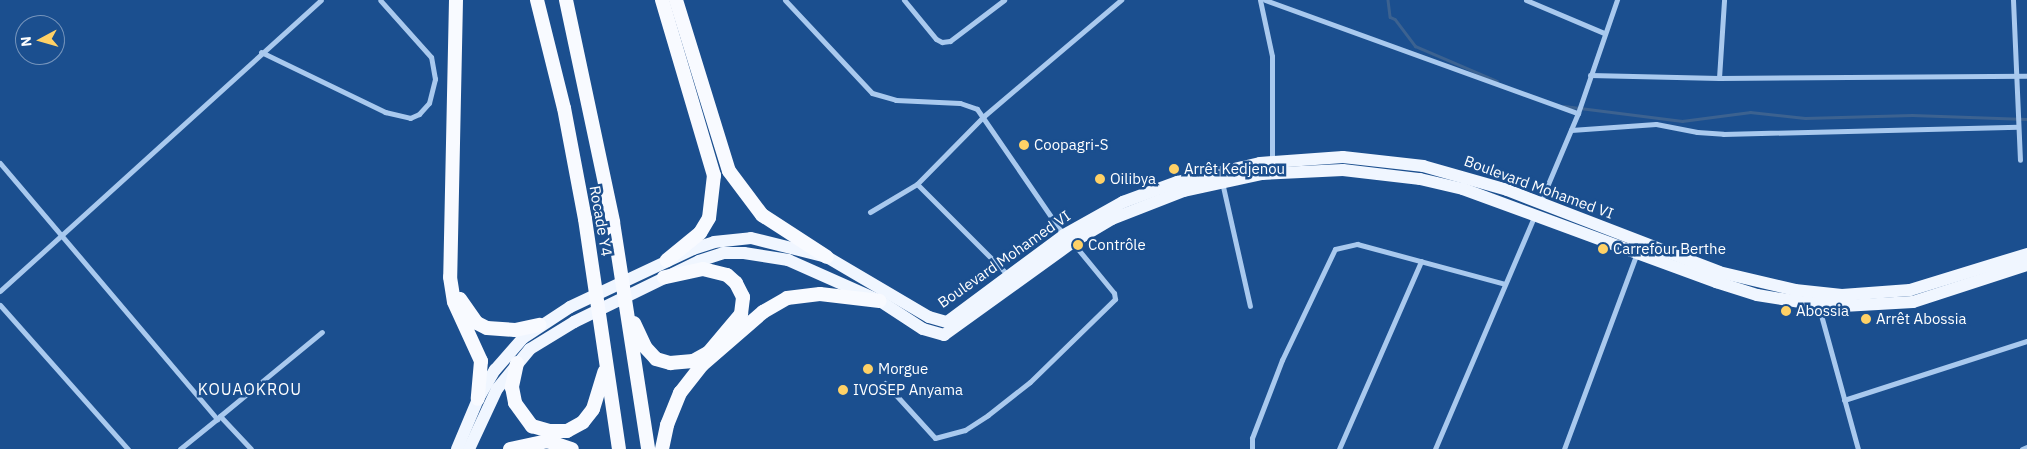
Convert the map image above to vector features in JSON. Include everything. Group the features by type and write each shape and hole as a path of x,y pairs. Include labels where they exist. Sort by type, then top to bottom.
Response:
{"highway":[{"path":"456,0 450,277 454,302 481,361 478,399"},
{"path":"464,0 456,270 459,296 464,310 477,323 487,328 515,330 539,325"},
{"name":"Rocade Y4","path":"537,0 581,201 619,449"},
{"name":"Rocade Y4","path":"566,0 586,83 627,309 648,449"},
{"path":"662,0 714,175 709,218 700,233 667,260"},
{"path":"676,0 729,171 762,215 827,258"},
{"path":"627,309 645,347 656,359 670,363 693,360 709,352 742,314 743,297 736,283 728,275 703,269 660,279"},
{"path":"662,449 667,425 680,393 702,366 763,312 787,298 820,294 880,301"},
{"path":"517,363 512,387 522,416 532,426 567,431 583,422 593,409 601,390 606,361"},
{"path":"510,449 547,441 572,449"}],"main road":[{"name":"Boulevard Mohamed VI","path":"457,449 478,399 506,356 539,325 654,266 714,242 751,238 827,258 929,318 947,322 1009,275 1123,202 1153,190 1223,170 1272,162 1343,157 1405,163 1467,176 1637,253 1757,295 1818,304 1843,306 1912,302 2027,265"},
{"name":"Boulevard Mohamed VI","path":"470,449 497,389 517,363 548,336 660,279 707,258 744,252 788,260 880,301 923,329 944,335 1068,239 1131,210 1184,191 1222,182 1299,170 1384,174 1463,189 1538,209 1718,272 1759,284 1842,295 1910,290 2027,254"}],"street":[{"path":"0,291 261,52 321,0"},
{"path":"261,52 385,112 410,118 419,114 429,103 435,79 431,57 380,0"},
{"path":"785,0 872,93 907,102 970,105 984,116 1068,239 1114,293 1114,299 1030,382 988,415 965,430 935,438 885,383"},
{"path":"904,0 936,39 942,42 950,41 1004,0"},
{"path":"870,212 917,184 984,116 1122,0"},
{"path":"1260,0 1272,56 1272,162"},
{"path":"1265,0 1578,113"},
{"path":"1526,0 1604,33"},
{"path":"1435,449 1578,113 1616,0"},
{"path":"1719,78 1724,0"},
{"path":"2013,0 2014,76 2020,160"},
{"path":"1590,75 1719,78 2027,76"},
{"path":"1571,130 1656,124 1717,134 2018,127"},
{"path":"0,163 63,234 218,418 251,449"},
{"path":"1222,182 1250,306"},
{"path":"917,184 1009,275"},
{"path":"1252,449 1252,438 1282,360 1335,249 1357,244 1506,284"},
{"path":"1564,449 1637,253"},
{"path":"1339,449 1421,261"},
{"path":"1818,304 1858,449"},
{"path":"0,306 128,449"},
{"path":"180,449 322,332"},
{"path":"1844,400 2027,341"},
{"path":"2022,449 2027,447"}],"waterway":[{"path":"1388,0 1390,17 1395,19 1415,46 1497,81"},
{"path":"1564,106 1682,121 1750,112 1805,118 1912,115 2027,119"}],"place":[{"name":"Coopagri-S","path":"1024,145"},
{"name":"Arrêt Kedjenou","path":"1174,169"},
{"name":"Oilibya","path":"1100,179"},
{"name":"Contrôle","path":"1078,245"},
{"name":"Carrefour Berthe","path":"1603,249"},
{"name":"Abossia","path":"1786,311"},
{"name":"Arrêt Abossia","path":"1866,319"},
{"name":"Morgue","path":"868,369"},
{"name":"IVOSEP Anyama","path":"843,390"}],"district":[{"name":"KOUAOKROU","path":"250,389"}]}
